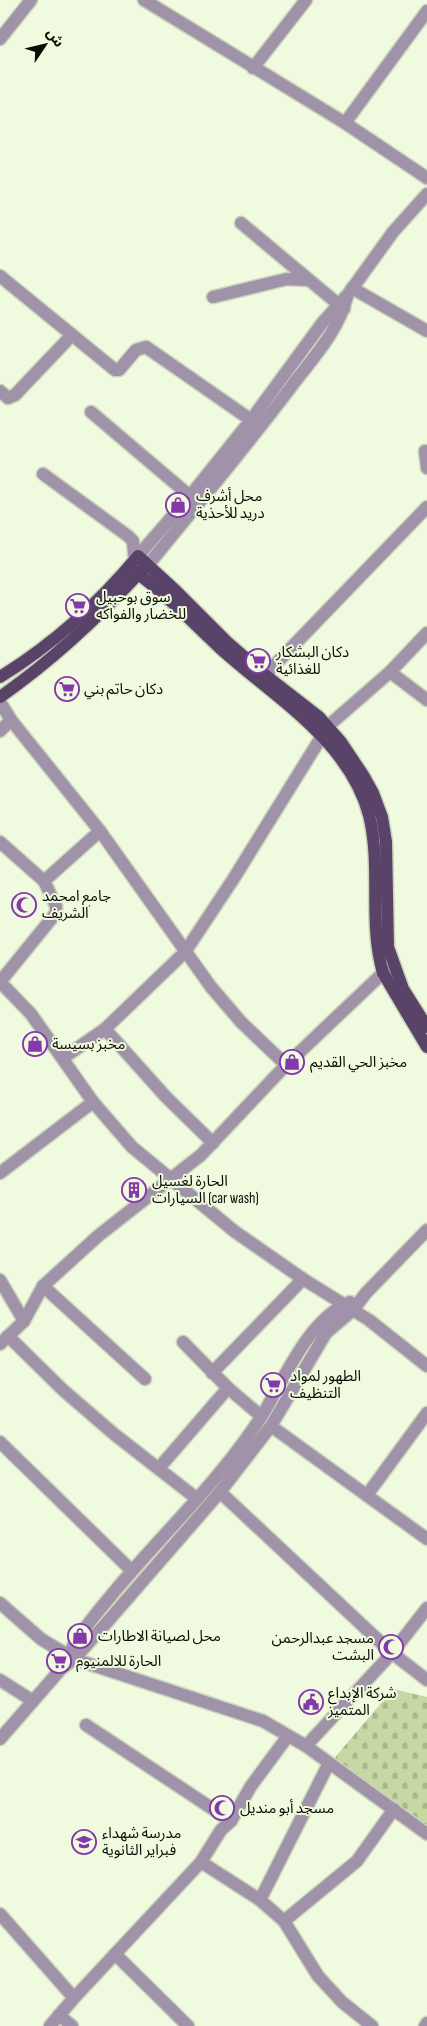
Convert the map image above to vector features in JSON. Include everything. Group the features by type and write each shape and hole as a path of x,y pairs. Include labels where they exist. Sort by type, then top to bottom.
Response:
{"main road":[{"path":"138,566 265,675 310,709 325,731"},
{"path":"0,677 34,656 138,566"},
{"path":"0,697 30,676 78,636 111,604 138,566"},
{"path":"138,566 219,647 312,726 325,731 341,742 363,775 373,793 382,817 388,865 386,918 389,971 427,1047"},
{"path":"389,971 425,1017"}],"street":[{"path":"0,40 31,0"},
{"path":"144,0 345,123 427,178"},
{"path":"253,68 306,0"},
{"path":"345,123 427,11"},
{"path":"138,566 190,496 341,306 350,290 392,232 427,194"},
{"path":"241,223 341,306"},
{"path":"0,276 116,371 136,350 146,347 251,420"},
{"path":"213,297 287,279 308,280"},
{"path":"350,290 427,331"},
{"path":"138,566 250,441 333,332 341,306"},
{"path":"0,391 8,398 15,395 72,334"},
{"path":"91,412 190,496"},
{"path":"425,451 427,468"},
{"path":"43,474 128,536 133,541 134,554 138,566"},
{"path":"265,675 427,507"},
{"path":"63,1058 105,1029 185,952 239,870 325,731 390,672 427,633"},
{"path":"390,672 427,700"},
{"path":"0,702 11,720 100,831 211,987 241,1022 286,1065"},
{"path":"0,731 11,720"},
{"path":"44,881 100,831"},
{"path":"0,842 44,881 56,906 56,913 0,982 31,1014 93,1102 132,1147 234,1231 303,1279 395,1338 427,1366"},
{"path":"196,1498 114,1434 4,1340 24,1321 43,1286 98,1236 214,1143 286,1065 389,971"},
{"path":"105,1029 166,1097 214,1143"},
{"path":"0,1173 93,1102"},
{"path":"71,1658 91,1620 234,1453 261,1416 309,1337 328,1316 348,1307 366,1294 427,1230"},
{"path":"212,1373 303,1279"},
{"path":"0,1280 24,1321"},
{"path":"43,1286 145,1379"},
{"path":"0,1739 220,1492 271,1426 326,1334 348,1307"},
{"path":"183,1342 212,1373 261,1416"},
{"path":"159,1468 228,1388"},
{"path":"367,1495 427,1413"},
{"path":"271,1426 427,1539"},
{"path":"0,1442 132,1571"},
{"path":"220,1492 392,1653 427,1680"},
{"path":"0,1603 41,1639 71,1658 263,1721 306,1746 427,1834"},
{"path":"306,1746 392,1653 427,1608"},
{"path":"0,1680 33,1701"},
{"path":"86,1725 231,1821"},
{"path":"50,2026 201,1862 221,1830 231,1821 251,1786 288,1736"},
{"path":"260,1900 329,1763"},
{"path":"284,1921 357,1861 394,1809"},
{"path":"201,1862 260,1900 284,1921 318,1976 342,2002 372,2026"},
{"path":"0,1914 74,1998"},
{"path":"115,1954 188,2026"},
{"path":"59,2015 72,2026"},
{"path":"424,2026 427,2023"}],"green space":[{"path":"393,1689 427,1697 427,1841 328,1769 337,1755"}],"place":[{"name":"محل أشرف دريد للأحذية","path":"178,505"},
{"name":"سوق بوحبيل للخضار والفواكه","path":"78,606"},
{"name":"دكان البشكار للغذائية","path":"258,661"},
{"name":"دكان حاتم بني","path":"67,689"},
{"name":"جامع امحمد الشريف","path":"24,905"},
{"name":"مخبز بسيسة","path":"35,1044"},
{"name":"مخبز الحي القديم","path":"292,1062"},
{"name":"الحارة لغسيل السيارات (car wash)","path":"134,1190"},
{"name":"الطهور لمواد التنظيف","path":"273,1385"},
{"name":"محل لصيانة الاطارات","path":"80,1636"},
{"name":"مسجد عبدالرحمن البشت","path":"391,1647"},
{"name":"الحارة للالمنيوم","path":"59,1661"},
{"name":"شركة الإبداع المتميز","path":"311,1702"},
{"name":"مسجد أبو منديل","path":"222,1808"},
{"name":"مدرسة شهداء فبراير الثانوية","path":"84,1842"}]}
